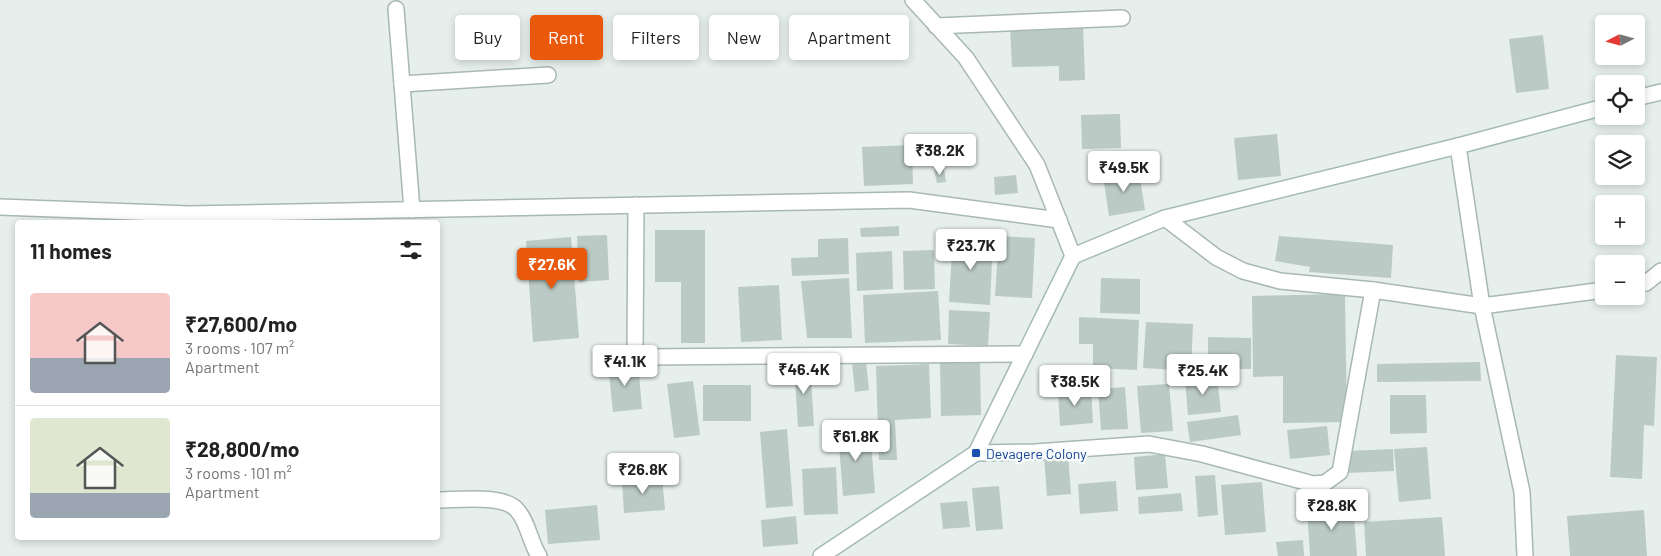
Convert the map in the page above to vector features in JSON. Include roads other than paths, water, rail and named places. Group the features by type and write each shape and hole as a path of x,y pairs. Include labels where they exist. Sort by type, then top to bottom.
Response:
{"street":[{"path":"913,0 966,58 1037,165 1073,256"},
{"path":"396,10 412,210"},
{"path":"936,26 1122,18"},
{"path":"402,84 548,75"},
{"path":"1645,96 1661,92"},
{"path":"821,556 976,453 1073,256 1165,218 1458,146 1595,109"},
{"path":"1458,146 1482,306 1522,492 1525,556"},
{"path":"0,207 189,214 908,200 1059,220"},
{"path":"636,206 635,351 644,357 1025,354"},
{"path":"1165,218 1216,257 1243,271 1280,281 1373,290 1482,306 1595,291"},
{"path":"1645,283 1661,271"},
{"path":"976,453 1035,452 1149,444 1202,454 1313,484 1325,483 1340,472 1373,290"},
{"path":"440,500 499,500 510,504 517,510 523,520 538,556"}],"place":[{"name":"Devagere Colony","path":"976,453"}]}
